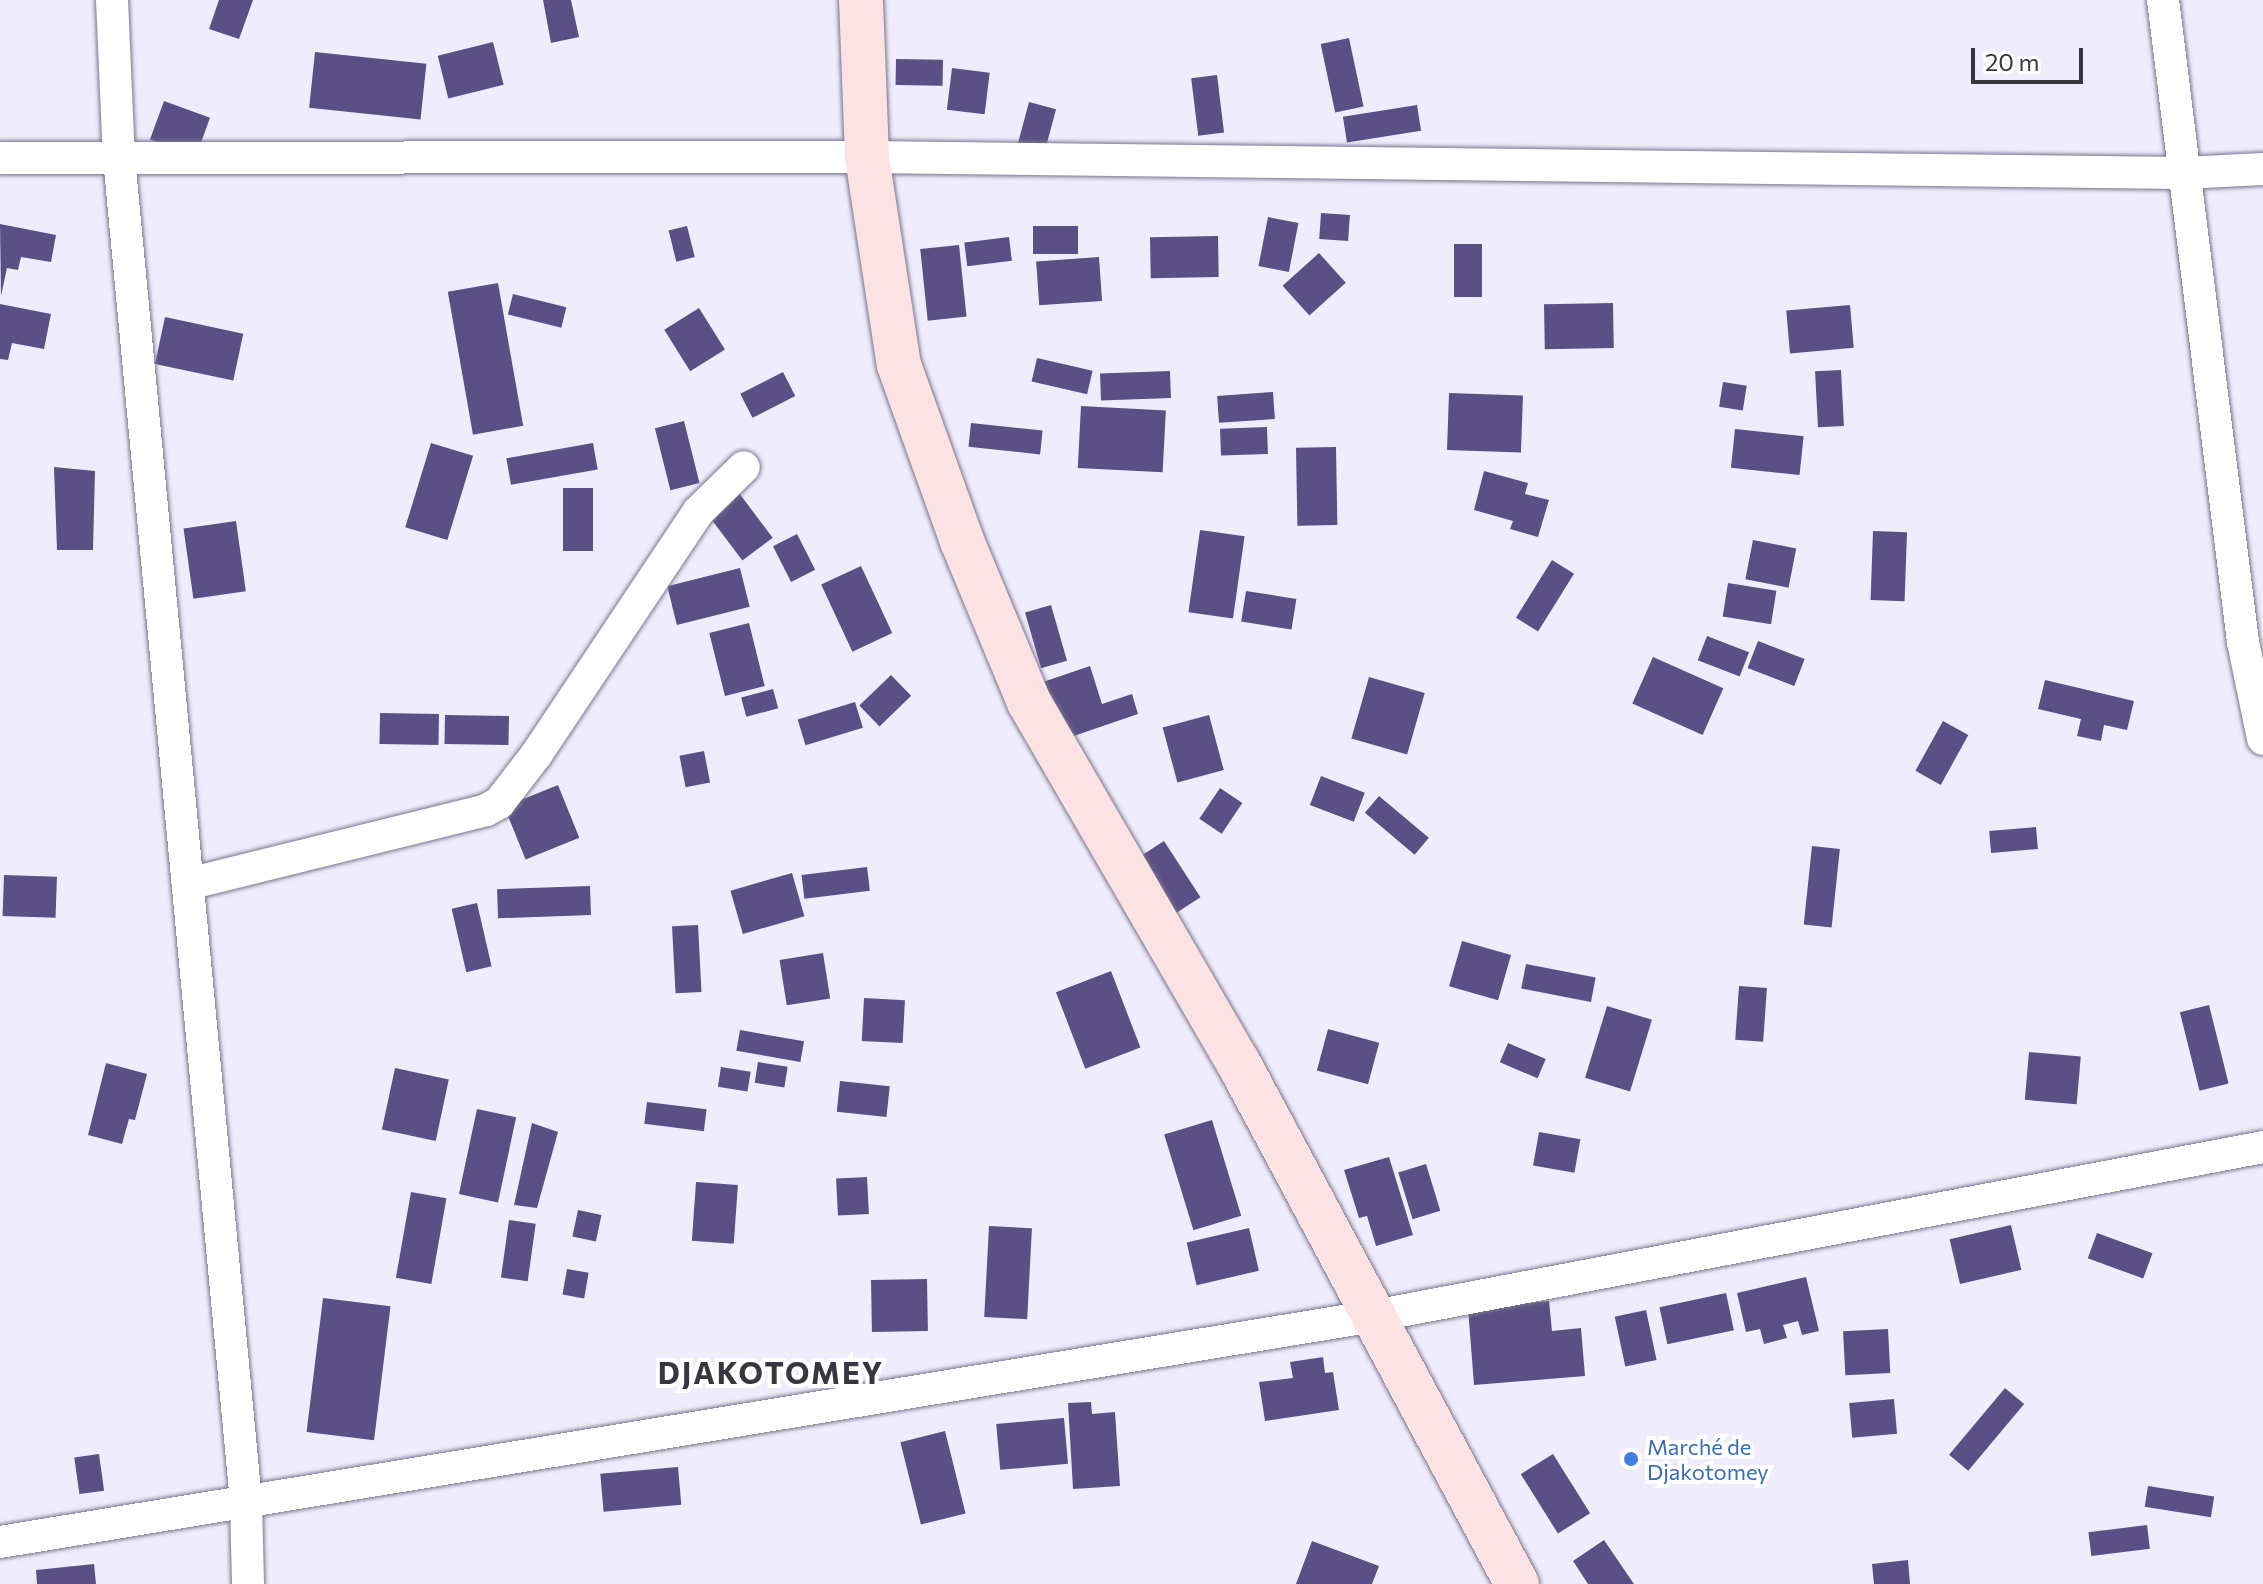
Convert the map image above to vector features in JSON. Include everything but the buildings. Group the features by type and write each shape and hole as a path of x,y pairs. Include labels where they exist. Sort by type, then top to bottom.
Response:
{"street":[{"path":"112,0 119,158 246,1502 248,1584"},
{"path":"861,0 867,157 899,365 962,541 1029,702 1238,1062 1517,1584"},
{"path":"2163,0 2243,642 2263,739"},
{"path":"0,158 867,157 2183,173 2263,169"},
{"path":"188,884 486,810 499,803 536,755 698,512 744,467"},
{"path":"0,1542 1374,1316 2263,1147"}],"place":[{"name":"Marché de Djakotomey","path":"1631,1459"}],"district":[{"name":"DJAKOTOMEY","path":"771,1372"}]}
